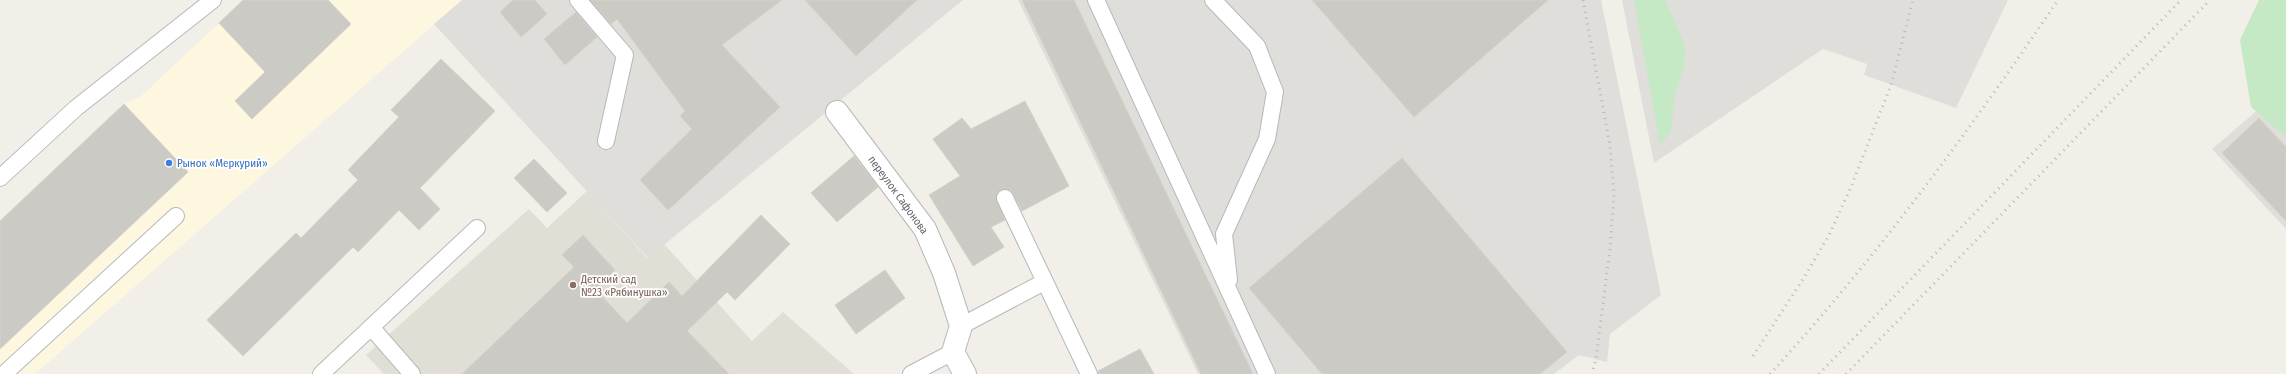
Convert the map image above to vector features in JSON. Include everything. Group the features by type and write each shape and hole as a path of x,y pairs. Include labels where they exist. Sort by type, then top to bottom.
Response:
{"street":[{"name":"переулок Сафонова","path":"837,112 926,229 944,273 961,326"},
{"path":"961,326 953,352 965,374"}],"lane":[{"path":"0,178 76,108 213,0"},
{"path":"578,0 625,55 606,140"},
{"path":"1096,0 1267,374"},
{"path":"1214,0 1257,46 1275,92 1267,139 1224,234 1230,293"},
{"path":"1005,198 1089,374"},
{"path":"3,372 176,216"},
{"path":"321,374 477,228"},
{"path":"961,326 1044,282"},
{"path":"371,327 412,374"},
{"path":"911,374 953,352"}],"shaded area":[{"name":"Рынок «Меркурий»","path":"244,0 462,0 35,374 0,374 0,221 124,104 140,97"},
{"path":"462,0 963,0 648,258 434,24"},
{"path":"1018,0 1601,0 1661,295 1610,334 1607,362 1579,355 1554,374 1198,374"},
{"path":"1622,0 2008,0 1956,108 1864,75 1867,64 1823,49 1654,163"},
{"path":"2286,86 2286,229 2212,149"},
{"name":"Детский сад №23 «Рябинушка»","path":"587,191 647,258 664,244 752,341 783,312 854,374 384,374 366,355 529,209 547,228"}],"green space":[{"path":"1634,0 1665,0 1685,45 1684,69 1675,94 1671,130 1660,146"},
{"path":"2259,0 2286,0 2286,137 2251,107 2240,40"}],"building":[{"path":"243,0 328,0 351,24 252,119 235,101 265,72 219,23"},
{"path":"513,0 535,0 547,14 521,37 500,12"},
{"path":"590,0 782,0 722,45 780,107 668,210 640,180 692,129 680,116 685,111 617,19 611,24"},
{"path":"805,0 917,0 856,56"},
{"path":"1022,0 1074,0 1253,374 1201,374"},
{"path":"1312,0 1548,0 1414,117"},
{"path":"576,12 597,37 565,65 544,39"},
{"path":"441,59 495,111 420,188 440,209 419,230 399,210 358,252 353,247 243,356 207,320 296,233 301,238 358,180 348,170 399,117 391,110"},
{"path":"1025,101 1069,186 1022,211 1011,190 1001,190 996,198 1005,220 991,227 1004,247 973,266 929,195 960,176 933,139 962,118 971,129"},
{"path":"124,104 188,172 0,349 0,221"},
{"path":"2259,118 2286,147 2286,221 2222,153"},
{"path":"854,156 878,187 837,222 811,193"},
{"path":"1402,158 1567,352 1540,374 1322,374 1249,288"},
{"path":"534,159 567,193 547,212 514,178"},
{"path":"761,215 790,244 735,300 727,292 687,331 729,374 462,374 574,267 562,255 583,235 615,270 595,289 627,323 669,282 682,296"},
{"path":"885,270 905,298 856,334 835,305"},
{"path":"1140,349 1154,374 1098,374 1098,371"}],"railway":[{"path":"1583,0 1610,145 1614,194 1610,249 1596,359 1592,374"},
{"path":"1753,356 1805,276 1829,235 1851,187 1891,85 1913,0"},
{"path":"1770,374 1885,239 1991,97 2058,0"},
{"path":"1819,374 2181,0"},
{"path":"1846,374 2210,0"}],"place":[{"name":"Рынок «Меркурий»","path":"169,163"},
{"name":"Детский сад №23 «Рябинушка»","path":"573,285"}]}
